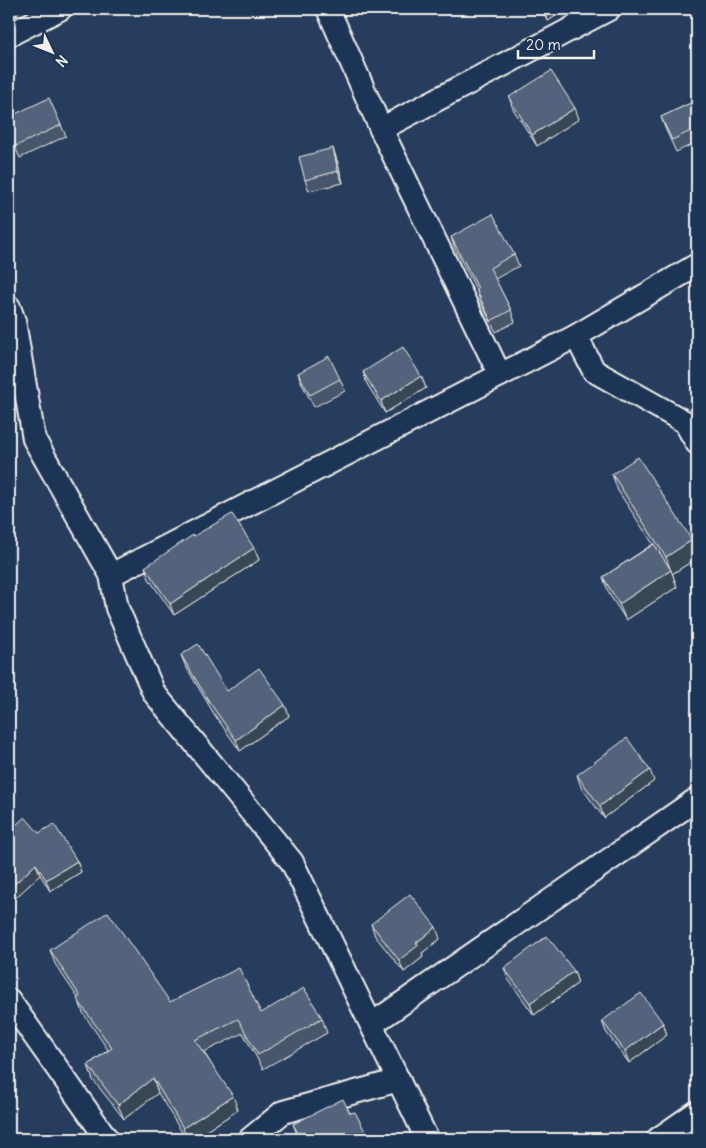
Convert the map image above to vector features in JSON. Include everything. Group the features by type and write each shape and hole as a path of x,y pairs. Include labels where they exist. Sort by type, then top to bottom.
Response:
{"street":[{"path":"9,35 60,9"},
{"path":"328,9 381,129 500,375"},
{"path":"381,129 609,9"},
{"path":"111,575 576,336 697,265"},
{"path":"9,307 14,321 34,439 111,575 117,608 154,693 292,862 427,1139"},
{"path":"576,336 594,371 685,422 697,443"},
{"path":"372,1024 697,799"},
{"path":"9,1000 107,1139"},
{"path":"250,1139 283,1112 399,1080"},
{"path":"658,1139 697,1112"}],"building":[{"path":"551,71 575,108 532,135 509,97"},
{"path":"49,98 61,125 16,146 9,131 9,117"},
{"path":"697,100 697,128 672,140 661,117"},
{"path":"333,148 338,171 305,180 299,157"},
{"path":"493,214 514,254 490,268 511,310 491,321 476,289 478,288 451,237"},
{"path":"403,347 421,376 381,401 363,372"},
{"path":"329,356 340,379 310,395 298,373"},
{"path":"697,399 697,411 692,402"},
{"path":"638,457 692,540 666,557 612,474"},
{"path":"232,514 254,548 170,604 145,567 193,535"},
{"path":"654,544 671,570 619,604 603,577"},
{"path":"198,644 227,691 259,668 285,705 236,740 210,703 181,655"},
{"path":"627,738 650,770 600,806 577,775"},
{"path":"25,817 39,833 54,824 77,861 46,880 36,864 9,889 9,831"},
{"path":"410,894 436,927 416,943 419,945 399,960 371,924"},
{"path":"108,912 170,1002 239,968 261,1013 304,988 322,1018 258,1055 238,1019 195,1040 233,1096 183,1128 153,1078 118,1105 88,1065 112,1048 77,999 80,996 50,950"},
{"path":"547,936 574,971 530,1003 504,968"},
{"path":"641,993 663,1023 625,1051 602,1021"},
{"path":"343,1099 350,1113 355,1112 369,1139 301,1139 293,1124"}]}
